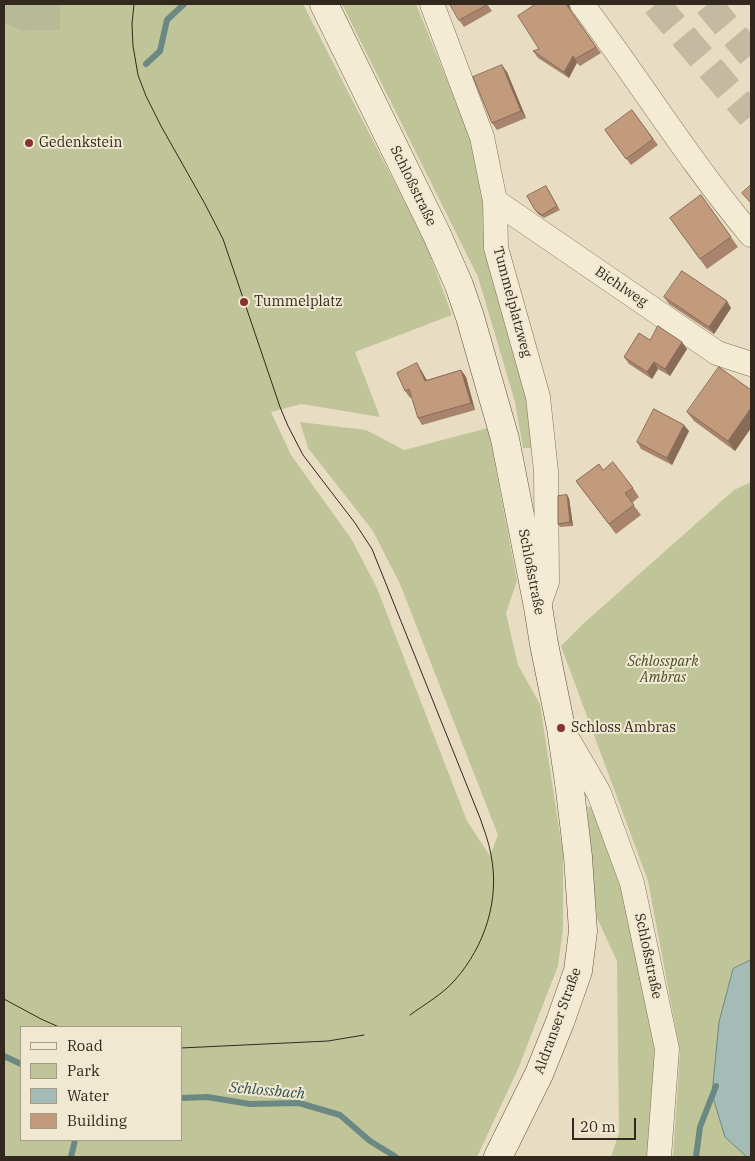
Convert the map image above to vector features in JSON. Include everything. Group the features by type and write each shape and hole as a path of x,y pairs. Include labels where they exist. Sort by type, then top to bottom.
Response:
{"main road":[{"name":"Schloßstraße","path":"324,4 437,235 459,285 470,317 505,439 561,728"},
{"name":"Aldranser Straße","path":"498,1157 539,1074 578,971 583,931 578,857 561,728"}],"street":[{"name":"Tummelplatzweg","path":"432,4 482,137 495,201 496,248 538,398 546,471 547,582 538,607"},
{"path":"582,4 668,125 751,235"},
{"name":"Bichlweg","path":"495,201 717,353 751,364"},
{"name":"Schloßstraße","path":"561,728 599,793 632,883 667,1049 659,1157"}],"green space":[{"path":"4,4 60,4 60,30 20,31 4,23"},
{"path":"60,4 303,4 426,244 452,315 355,352 380,417 301,404 271,412 291,455 352,540 377,588 467,821 490,856 498,835 400,584 373,531 308,448 300,422 366,430 404,450 488,428 517,581 506,613 518,665 540,704 563,854 563,929 558,966 518,1069 477,1157 4,1157 4,23 20,31 59,30"},
{"path":"342,4 416,4 477,154 529,394 535,448 523,448 515,402 478,277"},
{"name":"Schlosspark Ambras","path":"751,482 751,960 733,969 719,1022 725,1137 747,1157 673,1157 680,1051 648,881 561,646 584,623 734,490"},
{"path":"594,806 625,887 656,1047 648,1157 611,1157 619,1133 617,961 597,918 587,807"}],"water":[{"path":"751,960 751,1157 747,1157 725,1137 712,1094 719,1022 733,969"}],"building":[{"path":"450,4 486,4 487,5 459,20"},
{"path":"536,4 566,4 596,47 575,59 573,56 564,72 533,51 539,49 518,16"},
{"path":"502,65 521,111 492,123 473,77"},
{"path":"632,110 653,139 626,159 605,130"},
{"path":"751,185 751,203 742,193"},
{"path":"546,186 557,206 542,215 535,210 527,196"},
{"path":"701,195 731,237 700,259 670,218"},
{"path":"682,271 727,301 709,327 664,297"},
{"path":"658,326 682,342 665,369 654,362 647,372 624,357 639,333 650,340"},
{"path":"417,363 425,381 461,370 471,403 418,418 409,389 405,391 397,373"},
{"path":"719,367 751,390 751,408 728,441 687,412"},
{"path":"654,409 684,425 667,458 637,442"},
{"path":"613,462 633,488 625,493 634,505 609,524 576,481 599,464 603,470"},
{"path":"567,495 570,522 558,524 558,496"}],"waterway":[{"path":"146,64 160,51 167,20 184,4"},
{"name":"Schlossbach","path":"4,1056 20,1064"},
{"name":"Schlossbach","path":"696,1157 700,1127 716,1086"},
{"name":"Schlossbach","path":"182,1098 207,1097 250,1104 299,1103 340,1115 370,1141 396,1157"},
{"path":"71,1157 75,1141"}],"tunnel":[{"path":"656,4 751,116"},
{"path":"708,4 751,55"}],"tram line":[{"path":"134,4 132,24 133,46 138,75 146,96 223,239 288,426 303,455 355,523 372,549 480,818 489,845 493,888 488,921 482,937 466,967 455,980 410,1015"},
{"path":"4,999 57,1026"},
{"path":"182,1048 328,1041 364,1035"}],"place":[{"name":"Gedenkstein","path":"29,143"},
{"name":"Tummelplatz","path":"244,302"},
{"name":"Schloss Ambras","path":"561,728"}]}
